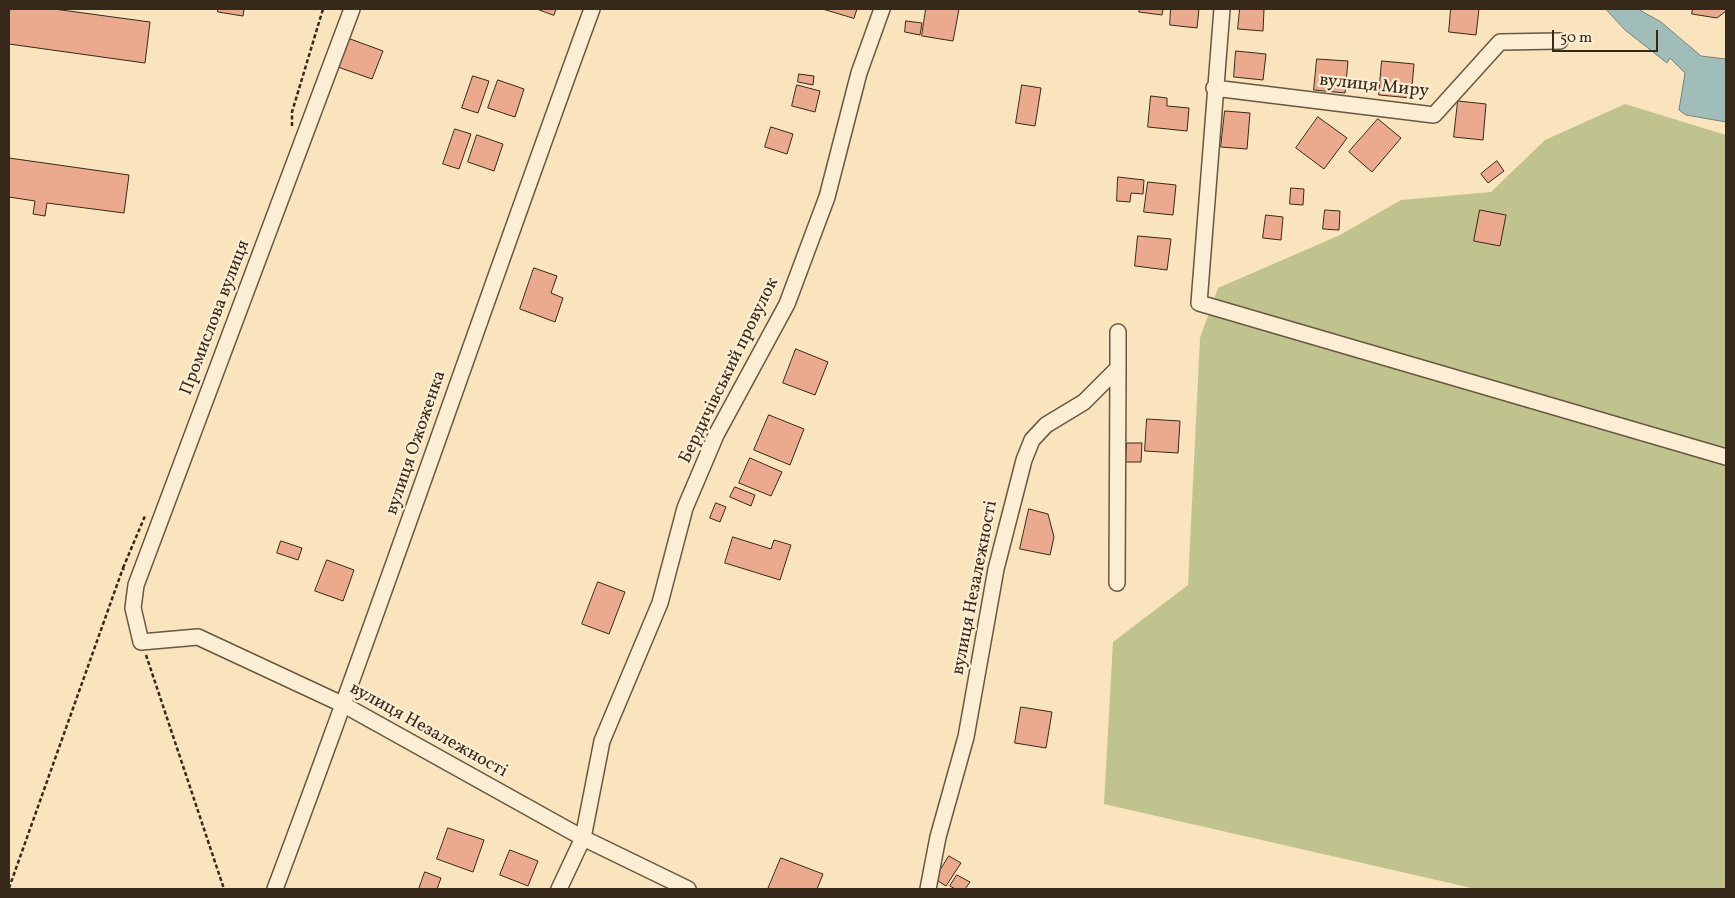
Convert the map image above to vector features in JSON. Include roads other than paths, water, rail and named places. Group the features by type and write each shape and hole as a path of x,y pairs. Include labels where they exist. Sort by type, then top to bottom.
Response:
{"street":[{"name":"Промислова вулиця","path":"141,642 133,608 136,585 352,9"},
{"name":"вулиця Ожоженка","path":"276,889 344,705 520,205 592,9"},
{"name":"Бердичівський провулок","path":"559,889 583,838 602,741 660,603 685,508 716,435 787,304 828,197 860,73 882,9"},
{"path":"1222,9 1214,88 1199,303 1726,457"},
{"name":"вулиця Миру","path":"1214,88 1434,115 1500,42 1560,41"},
{"path":"1117,583 1118,332"},
{"name":"вулиця Незалежності","path":"928,889 938,837 966,738 996,569 1024,460 1032,440 1046,425 1084,402 1118,368"},
{"name":"вулиця Незалежності","path":"141,642 198,637 344,705 583,838 688,889"}],"water":[{"path":"1606,9 1638,9 1661,22 1701,56 1726,59 1726,122 1686,115 1679,110 1685,73 1670,58 1667,63 1625,30"}]}
